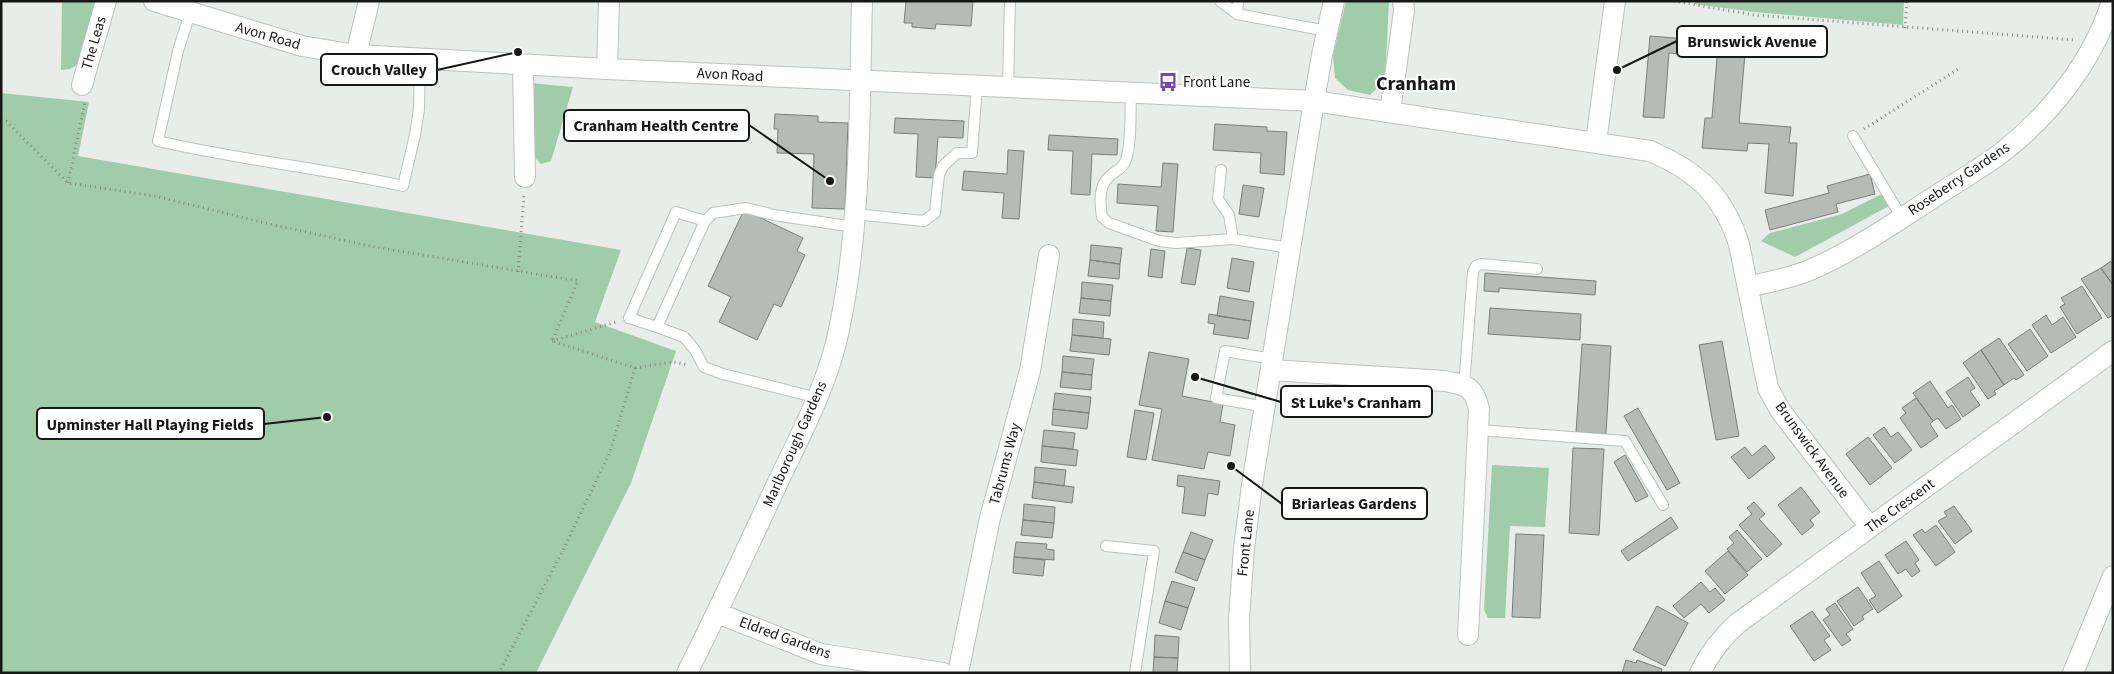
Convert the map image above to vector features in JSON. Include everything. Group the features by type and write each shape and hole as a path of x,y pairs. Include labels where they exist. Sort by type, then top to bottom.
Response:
{"street":[{"name":"The Leas","path":"82,84 106,1"},
{"name":"Avon Road","path":"154,1 302,46 356,55 606,69 1314,101"},
{"path":"356,55 370,1"},
{"path":"606,69 609,1"},
{"name":"Marlborough Gardens","path":"687,673 818,398 836,341 850,271 855,220 858,176 862,1"},
{"name":"Front Lane","path":"1240,673 1239,619 1244,548 1314,101 1334,1"},
{"path":"1390,112 1404,11 1403,1"},
{"path":"1596,142 1615,1"},
{"name":"Roseberry Gardens","path":"1748,287 1809,271 1840,255 1902,218 2004,151 2035,124 2062,92 2096,42 2106,21 2112,1"},
{"path":"523,65 525,177"},
{"name":"Brunswick Avenue","path":"1314,101 1650,151 1672,161 1708,187 1732,223 1739,244 1768,388 1780,410 1870,527"},
{"name":"Tabrums Way","path":"958,673 990,518 1030,372 1049,255"},
{"name":"The Crescent","path":"1700,673 1708,656 1722,636 2113,351"},
{"path":"1272,365 1445,381 1464,385 1476,395 1479,409 1468,635"},
{"path":"2073,673 2113,576"},
{"name":"Eldred Gardens","path":"717,613 821,654 944,673"}],"lane":[{"path":"1008,87 1010,1"},
{"path":"1220,1 1237,14 1328,32"},
{"path":"1237,14 1238,1"},
{"path":"190,12 178,51 158,141 206,152 344,173 403,186 418,117 420,60"},
{"path":"657,327 705,221 713,213 746,208 774,215 855,220 924,221 935,213 939,175 943,166 957,153 972,153 977,86"},
{"path":"1131,92 1128,148 1125,162 1120,170 1107,178 1102,188 1102,217 1109,223 1159,241 1176,243 1233,239 1290,248"},
{"path":"1853,136 1902,218"},
{"path":"1221,170 1218,199 1229,215 1233,239"},
{"path":"705,221 676,212 629,318 684,337 695,350 704,367 723,374 818,398"},
{"path":"1464,385 1472,277 1476,266 1489,264 1537,268"},
{"path":"1266,407 1216,398 1225,351 1272,365"},
{"path":"1478,430 1625,441 1663,505"},
{"path":"1106,546 1154,551 1135,673"}],"path":[{"path":"1674,1 1754,15 2096,42"},
{"path":"1905,28 1907,1"},
{"path":"1853,136 1960,68"},
{"path":"68,183 85,103 82,84"},
{"path":"1,120 6,121 68,183 155,196 269,224 375,247 578,281 552,341"},
{"path":"518,272 525,177"},
{"path":"552,341 629,318"},
{"path":"552,341 635,368 672,362 704,367"},
{"path":"499,673 564,548 610,452 635,368"}],"green space":[{"path":"62,1 98,1 80,63 70,69 61,70"},
{"path":"1346,1 1389,1 1385,80 1370,95 1348,90 1335,78 1333,55"},
{"path":"1697,1 1904,1 1903,25 1754,12 1695,4"},
{"path":"530,83 573,87 551,161 541,164 533,156"},
{"path":"1,93 89,102 78,156 621,250 595,322 676,351 631,483 536,673 1,673"},
{"path":"1882,194 1889,206 1795,257 1761,241 1770,233 1842,214"},
{"path":"1492,465 1549,468 1545,527 1510,526 1505,618 1488,618 1484,610"}],"building":[{"path":"906,1 973,1 971,26 936,24 935,29 912,27 912,23 904,23"},
{"path":"1725,30 1747,31 1739,123 1791,127 1789,143 1797,143 1793,196 1765,193 1769,144 1748,143 1747,151 1702,148 1705,118 1712,118 1717,57 1669,53 1664,118 1643,117 1650,36 1724,42"},
{"path":"775,114 818,116 818,122 848,123 845,209 812,208 814,154 777,153 778,129 774,129"},
{"path":"895,118 964,121 963,138 938,137 935,178 916,177 918,134 894,133"},
{"path":"1215,124 1267,127 1267,131 1287,132 1284,175 1260,173 1261,153 1213,150"},
{"path":"1049,135 1118,139 1117,155 1092,154 1090,195 1071,194 1073,151 1048,150"},
{"path":"1008,150 1024,151 1019,219 1002,218 1004,193 962,190 964,171 1007,174"},
{"path":"1163,163 1178,164 1173,232 1156,231 1158,206 1117,203 1118,184 1161,187"},
{"path":"1870,174 1875,194 1836,204 1838,212 1770,230 1765,210 1829,193 1827,186"},
{"path":"1243,185 1264,188 1259,217 1239,214"},
{"path":"744,210 803,238 797,251 805,255 781,307 774,304 757,340 719,322 731,297 708,286"},
{"path":"1091,245 1122,248 1120,264 1090,260"},
{"path":"1187,248 1201,250 1195,285 1181,283"},
{"path":"1151,249 1165,251 1162,278 1148,276"},
{"path":"1232,258 1254,262 1249,292 1227,288"},
{"path":"1090,260 1120,264 1119,279 1088,276"},
{"path":"2111,261 2113,264 2113,285 2101,268"},
{"path":"2101,268 2113,285 2113,315 2108,318 2081,279"},
{"path":"1485,273 1596,281 1595,295 1499,288 1499,292 1484,291"},
{"path":"1082,282 1113,285 1111,301 1081,298"},
{"path":"2082,286 2102,318 2077,334 2060,307 2065,304 2061,298"},
{"path":"1220,296 1254,302 1251,321 1217,316"},
{"path":"1081,298 1111,301 1110,316 1079,313"},
{"path":"1490,308 1581,314 1580,340 1488,334"},
{"path":"1209,314 1251,321 1248,339 1213,334 1215,324 1208,323"},
{"path":"2046,315 2052,325 2063,317 2076,337 2051,353 2032,325"},
{"path":"1073,319 1104,322 1103,338 1072,335"},
{"path":"2030,329 2048,356 2027,371 2008,344"},
{"path":"1072,335 1111,339 1109,355 1070,351"},
{"path":"1999,338 2024,375 2016,380 2014,378 2004,385 1981,350"},
{"path":"1722,341 1739,436 1716,440 1699,345"},
{"path":"1582,344 1611,346 1606,434 1576,432"},
{"path":"1981,350 2004,385 1994,391 1996,394 1988,399 1963,363"},
{"path":"1149,352 1189,359 1182,396 1223,404 1220,422 1235,425 1230,456 1208,452 1204,469 1152,460 1162,409 1139,405"},
{"path":"1063,356 1094,359 1092,375 1062,372"},
{"path":"1062,372 1092,375 1091,390 1060,387"},
{"path":"1968,377 1975,388 1970,391 1980,405 1963,417 1946,392"},
{"path":"1930,381 1948,408 1952,405 1961,419 1946,429 1938,418 1933,421 1913,393"},
{"path":"1055,393 1091,397 1089,413 1053,409"},
{"path":"1916,398 1933,421 1930,424 1938,436 1921,448 1900,418 1906,413 1902,408"},
{"path":"1638,408 1680,483 1667,490 1624,416"},
{"path":"1053,409 1089,413 1087,429 1052,425"},
{"path":"1135,410 1154,413 1146,460 1127,457"},
{"path":"1884,427 1891,437 1898,432 1912,450 1895,463 1873,435"},
{"path":"1044,430 1075,433 1073,449 1042,446"},
{"path":"1868,437 1892,468 1870,485 1846,454"},
{"path":"1765,445 1775,458 1749,479 1731,457 1745,447 1752,456"},
{"path":"1042,446 1078,450 1076,466 1041,462"},
{"path":"1573,448 1604,449 1599,535 1569,533"},
{"path":"1625,455 1648,496 1636,502 1614,462"},
{"path":"1035,467 1066,470 1064,486 1034,482"},
{"path":"1178,475 1220,481 1218,495 1208,493 1205,516 1182,513 1185,487 1177,486"},
{"path":"1034,482 1074,487 1072,503 1032,498"},
{"path":"1801,487 1820,512 1810,520 1814,525 1802,535 1778,505"},
{"path":"1754,502 1765,514 1759,519 1782,544 1767,557 1739,525 1752,514 1747,508"},
{"path":"1024,504 1055,507 1054,523 1023,520"},
{"path":"1954,506 1972,531 1955,544 1938,521 1947,516 1944,512"},
{"path":"1671,517 1678,528 1628,561 1621,551"},
{"path":"1023,520 1054,523 1052,538 1021,535"},
{"path":"1936,525 1955,552 1936,566 1913,535 1922,529 1925,533"},
{"path":"1737,530 1762,559 1747,572 1727,549 1734,543 1729,537"},
{"path":"1191,532 1213,540 1205,560 1183,552"},
{"path":"1516,534 1544,535 1540,618 1512,617"},
{"path":"1906,541 1919,560 1915,563 1920,571 1912,577 1906,569 1898,574 1885,555"},
{"path":"1016,542 1047,544 1046,549 1054,550 1054,560 1014,557"},
{"path":"1728,551 1748,575 1725,594 1705,571"},
{"path":"1183,552 1205,560 1197,581 1175,572"},
{"path":"1014,557 1045,560 1043,576 1013,573"},
{"path":"1879,561 1902,596 1878,613 1869,600 1876,596 1861,573"},
{"path":"1172,581 1195,588 1188,608 1165,601"},
{"path":"1701,582 1710,592 1715,588 1725,600 1709,613 1701,604 1684,618 1673,606"},
{"path":"1858,587 1873,609 1862,616 1864,619 1854,626 1837,601"},
{"path":"1165,601 1188,608 1181,630 1159,623"},
{"path":"1835,603 1853,629 1846,634 1851,640 1842,646 1823,620 1830,615 1826,609"},
{"path":"1657,606 1688,623 1665,666 1633,650"},
{"path":"1812,611 1830,636 1824,640 1831,650 1814,661 1790,626"},
{"path":"1155,635 1179,637 1178,658 1154,657"},
{"path":"1154,657 1178,658 1177,673 1153,673"},
{"path":"1626,660 1636,663 1637,660 1662,669 1661,673 1622,673"}],"place":[{"name":"Crouch Valley","path":"518,52"},
{"name":"Brunswick Avenue","path":"1617,70"},
{"name":"Front Lane","path":"1168,82"},
{"name":"Cranham Health Centre","path":"830,181"},
{"name":"St Luke's Cranham","path":"1195,377"},
{"name":"Upminster Hall Playing Fields","path":"327,417"},
{"name":"Briarleas Gardens","path":"1231,466"}],"district":[{"name":"Cranham","path":"1416,84"}]}
